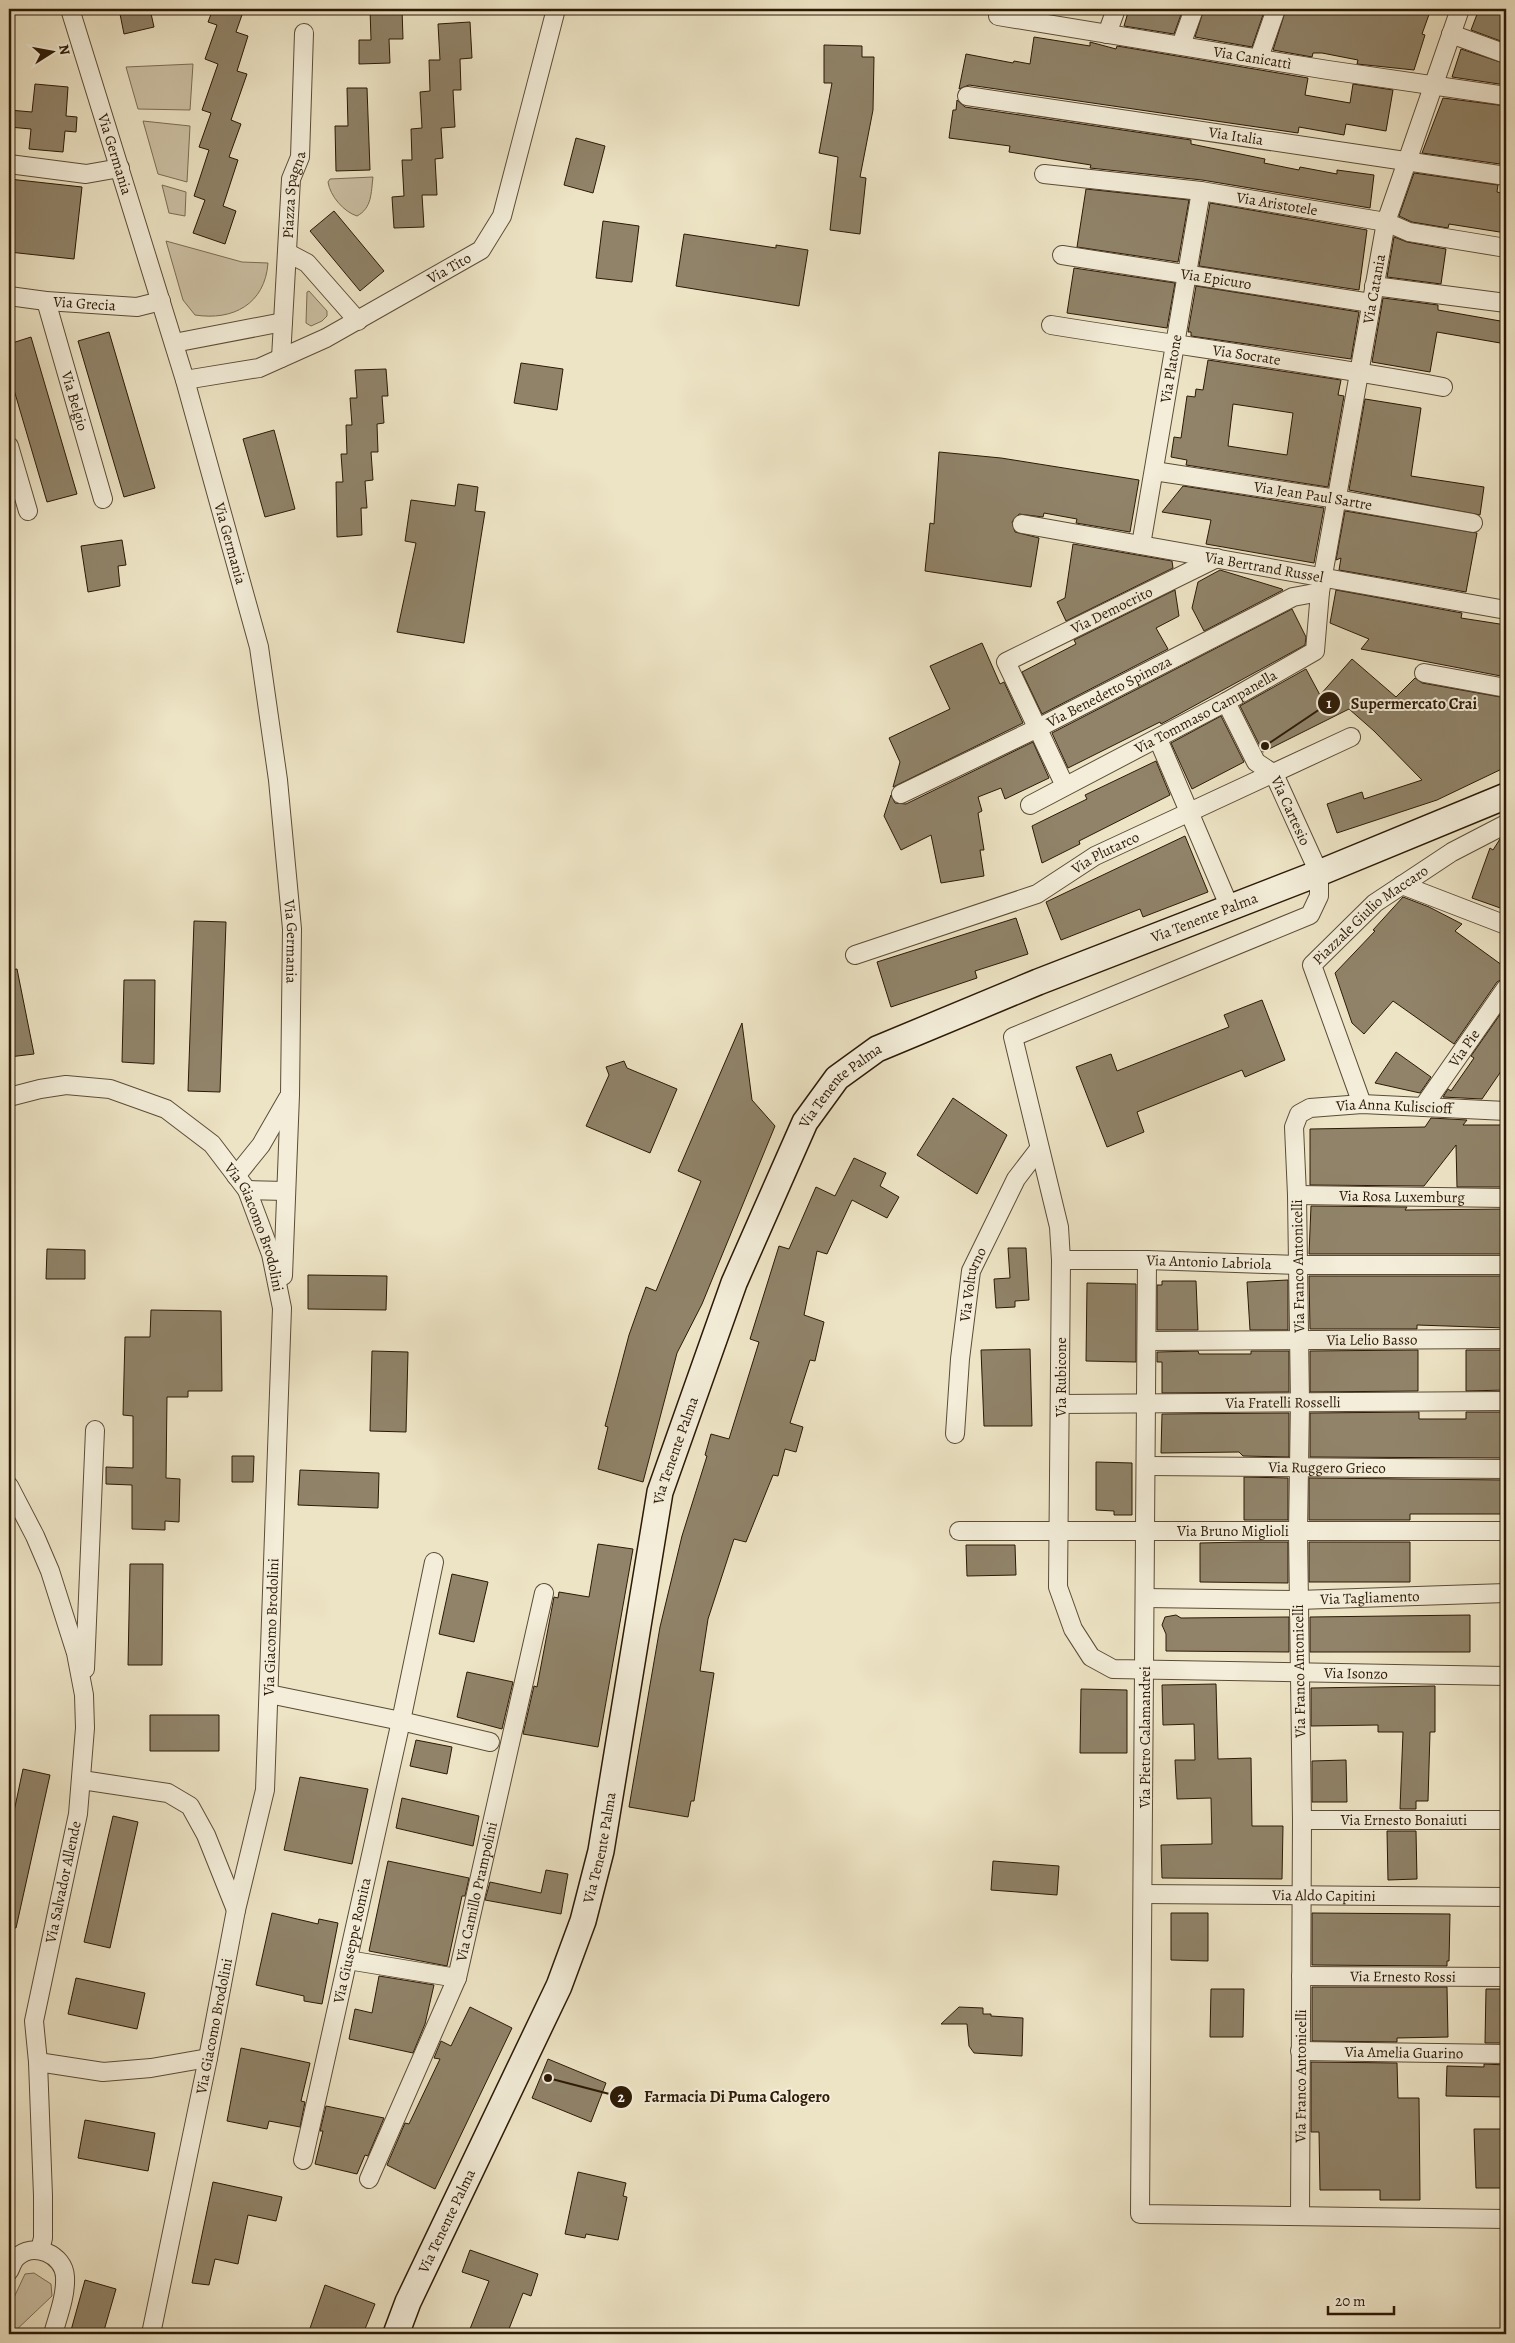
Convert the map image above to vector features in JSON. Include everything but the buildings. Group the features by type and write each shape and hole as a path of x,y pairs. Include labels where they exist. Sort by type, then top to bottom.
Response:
{"main road":[{"name":"Via Tenente Palma","path":"396,2334 408,2302 559,1986 583,1921 601,1851 660,1492 734,1283 805,1122 837,1078 877,1049 1038,982 1319,873 1506,796"}],"street":[{"name":"Via Germania","path":"70,9 185,380 259,648 278,780 292,929 290,1095 282,1308"},
{"name":"Via Tito","path":"185,380 259,368 326,338 358,321 481,250 502,216 556,9"},
{"path":"1107,34 1116,9"},
{"path":"1181,45 1194,9"},
{"path":"1259,58 1276,9"},
{"name":"Via Catania","path":"1322,585 1386,222 1460,9"},
{"name":"Via Canicattì","path":"998,16 1432,86 1506,96"},
{"name":"Piazza Spagna","path":"281,358 291,179 300,157 304,33"},
{"path":"1451,34 1506,54"},
{"name":"Via Italia","path":"967,96 1506,176"},
{"path":"9,164 86,174 120,168"},
{"name":"Via Aristotele","path":"1044,174 1201,191 1386,222 1409,232 1506,248"},
{"name":"Via Platone","path":"1141,545 1201,191"},
{"path":"288,253 307,263 358,321"},
{"name":"Via Epicuro","path":"1062,256 1187,275 1373,295 1506,303"},
{"name":"Via Grecia","path":"9,296 46,301 137,308 161,301"},
{"name":"Via Belgio","path":"46,301 103,499"},
{"path":"174,343 283,322"},
{"name":"Via Socrate","path":"1051,325 1359,372 1443,387"},
{"path":"9,446 28,511"},
{"name":"Via Jean Paul Sartre","path":"1154,471 1473,522"},
{"name":"Via Bertrand Russel","path":"1022,524 1217,558 1322,585 1506,610"},
{"name":"Via Democrito","path":"1038,728 1006,662 1217,558"},
{"name":"Via Tommaso Campanella","path":"1030,805 1158,739 1315,651 1322,585"},
{"name":"Via Benedetto Spinoza","path":"901,794 1038,728 1293,597 1322,585"},
{"path":"1424,674 1506,688"},
{"name":"Via Cartesio","path":"1226,702 1256,762 1274,774 1319,873"},
{"path":"1038,728 1065,786"},
{"name":"Via Plutarco","path":"856,955 1037,894 1095,856 1274,774 1351,736"},
{"path":"1158,739 1230,908"},
{"name":"Piazzale Giulio Maccaro","path":"1362,1104 1312,965 1375,903 1452,852 1506,824"},
{"name":"Via Rubicone","path":"1146,1669 1113,1669 1091,1657 1073,1629 1058,1587 1061,1404 1061,1260 1059,1228 1013,1037 1310,915 1319,896 1319,873"},
{"path":"1402,884 1506,925"},
{"name":"Via Pie","path":"1422,1107 1506,988"},
{"name":"Via Giacomo Brodolini","path":"9,1097 40,1089 66,1086 110,1089 166,1109 212,1144 247,1190 271,1254 282,1308 265,1790 236,1910 208,2058 151,2334"},
{"path":"236,1176 262,1145 290,1095"},
{"name":"Via Anna Kuliscioff","path":"1294,1127 1299,1114 1310,1108 1362,1104 1422,1107 1503,1106"},
{"name":"Via Franco Antonicelli","path":"1294,1127 1297,1195 1300,1402 1298,1532 1302,1820 1300,2216"},
{"name":"Via Volturno","path":"955,1434 960,1359 971,1271 1016,1179 1039,1149"},
{"path":"247,1190 286,1191"},
{"name":"Via Rosa Luxemburg","path":"1297,1195 1506,1198"},
{"name":"Via Antonio Labriola","path":"1061,1260 1147,1260 1297,1265 1506,1265"},
{"name":"Via Pietro Calamandrei","path":"1147,1260 1146,1669 1140,2214 1300,2216"},
{"name":"Via Lelio Basso","path":"1147,1341 1506,1340"},
{"name":"Via Fratelli Rosselli","path":"1061,1404 1506,1401"},
{"path":"84,1695 95,1430"},
{"name":"Via Ruggero Grieco","path":"1146,1466 1506,1469"},
{"name":"Via Salvador Allende","path":"9,1486 35,1536 50,1571 64,1612 84,1695 82,1780 78,1814 34,2021 38,2062 43,2196 43,2238 40,2250"},
{"name":"Via Bruno Miglioli","path":"959,1531 1506,1531"},
{"name":"Via Giuseppe Romita","path":"303,2160 401,1721 434,1562"},
{"name":"Via Camillo Prampolini","path":"369,2179 456,1978 544,1593"},
{"name":"Via Tagliamento","path":"1145,1598 1298,1600 1506,1593"},
{"name":"Via Isonzo","path":"1146,1669 1506,1676"},
{"path":"269,1694 401,1721 490,1742"},
{"path":"82,1780 168,1793 190,1806 201,1824 236,1910"},
{"name":"Via Ernesto Bonaiuti","path":"1302,1820 1506,1820"},
{"name":"Via Aldo Capitini","path":"1144,1894 1506,1896"},
{"path":"348,1960 456,1978"},
{"name":"Via Ernesto Rossi","path":"1301,1976 1506,1977"},
{"name":"Via Amelia Guarino","path":"1300,2051 1506,2054"},
{"path":"38,2062 104,2072 151,2068 208,2058"},
{"path":"1300,2216 1506,2219"},
{"path":"9,2271 14,2259 22,2253 40,2250 55,2257 64,2269 63,2297 53,2334"}],"shaded area":[{"path":"193,64 190,110 138,109 126,67"},
{"path":"143,121 190,126 187,182 158,174"},
{"path":"373,177 371,194 366,209 357,216 347,211 338,203 328,182 330,179"},
{"path":"162,185 186,192 185,216 169,213"},
{"path":"166,241 242,262 268,263 266,277 261,289 245,307 234,312 209,316 195,315 183,300"},
{"path":"309,291 327,311 327,316 322,321 311,326 306,323 307,292"},
{"path":"34,2273 51,2284 52,2296 12,2334 9,2334 9,2308 25,2274"}],"place":[{"name":"Supermercato Crai","path":"1265,746"},
{"name":"Farmacia Di Puma Calogero","path":"548,2078"}]}
